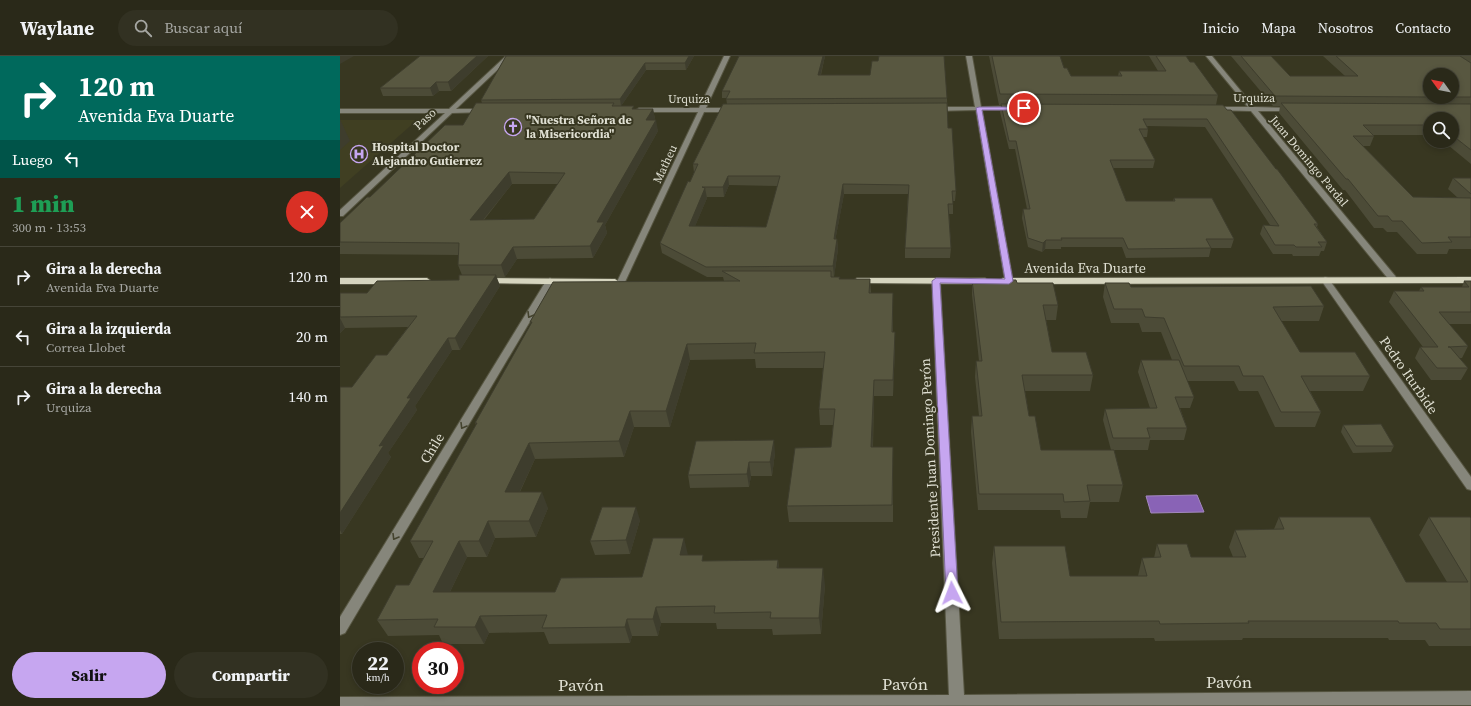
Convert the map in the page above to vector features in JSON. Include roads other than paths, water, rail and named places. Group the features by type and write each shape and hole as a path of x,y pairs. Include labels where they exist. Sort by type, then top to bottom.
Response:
{"main road":[{"path":"340,280 433,281"},
{"name":"Avenida Eva Duarte","path":"849,281 1471,280"},
{"path":"480,281 625,282"}],"street":[{"name":"Paso","path":"340,214 509,56"},
{"name":"Matheu","path":"625,282 727,56"},
{"path":"969,56 1009,281"},
{"name":"Juan Domingo Pardal","path":"1210,56 1393,279"},
{"path":"932,109 1018,108"},
{"name":"Urquiza","path":"1205,109 1299,109"},
{"name":"Urquiza","path":"631,110 742,110"},
{"path":"340,112 489,111"},
{"name":"Pedro Iturbide","path":"1325,280 1471,486"},
{"name":"Chile","path":"340,629 550,281"},
{"name":"Presidente Juan Domingo Perón","path":"936,281 957,704"},
{"name":"Pavón","path":"340,704 957,704 1471,698"}],"place":[{"name":"\"Nuestra Señora de la Misericordia\"","path":"513,127"},
{"name":"Hospital Doctor Alejandro Gutierrez","path":"359,154"}]}
